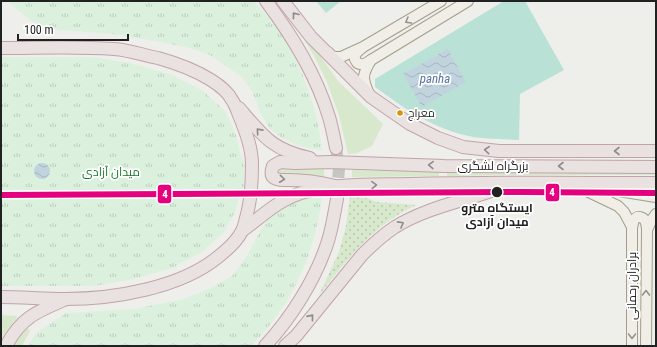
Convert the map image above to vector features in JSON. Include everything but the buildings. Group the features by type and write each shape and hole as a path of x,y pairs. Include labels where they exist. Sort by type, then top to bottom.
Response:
{"highway":[{"path":"266,1 302,53 314,78 330,120 336,148"},
{"path":"284,1 311,37 371,97 410,124 438,138 467,148 499,151 656,151"},
{"path":"1,48 114,49 176,63 211,80 225,90 267,140 276,146 296,155 331,162"},
{"path":"1,297 66,299 116,295 157,287 193,273 211,263 223,253 235,241 242,230 250,198 252,163 251,154 248,140 233,100"},
{"path":"331,162 280,162 273,166 271,173 273,177 277,179 302,180 335,186"},
{"name":"بزرگراه لشگری","path":"331,162 444,166 656,167"},
{"path":"285,346 296,336 362,255 386,233 419,214 519,182"},
{"name":"بزرگراه لشگری","path":"335,186 519,182 656,184"},
{"path":"242,230 287,199 315,189 335,186"},
{"path":"265,346 284,323 313,276 327,244 337,199"},
{"path":"6,346 11,336 26,319 66,299"}],"main road":[{"path":"311,37 332,56 341,57 363,47 441,1"},
{"path":"363,47 355,56 355,59 360,64 364,64 371,60 468,1"},
{"path":"371,60 364,77 365,85 371,97"},
{"path":"570,183 656,197"},
{"path":"570,183 618,206 624,212 632,227"},
{"name":"برادران رحمانی","path":"646,346 647,230 656,214"},
{"path":"632,227 635,219 637,217 642,217 646,222 647,230"},
{"name":"برادران رحمانی","path":"632,227 632,346"}],"green space":[{"path":"10,1 254,1 280,33 300,70 314,109 322,150 311,149 295,144 284,139 270,129 262,116 251,89 242,77 210,55 190,48 161,42 113,34 49,28 31,21 12,5"},
{"path":"274,1 277,1 308,39 338,81 383,124 372,146 357,153 348,154 339,115 327,82 305,41"},
{"path":"316,1 341,1 326,13"},
{"path":"504,1 525,1 564,70 520,94 519,140 473,137 445,129 421,118 375,87 375,79"},
{"name":"میدان آزادی","path":"1,57 94,57 135,64 172,75 203,91 225,111 235,132 244,162 245,173 243,192 238,200 235,212 224,232 202,252 172,268 134,279 94,286 1,286"},
{"path":"277,166 324,168 324,177 278,175 276,169"},
{"path":"352,170 439,172 439,176 352,177"},
{"path":"447,172 656,172 656,175 447,176"},
{"path":"322,195 314,237 300,277 279,314 251,346 28,346 36,333 66,313 134,309 184,299 211,288 232,276 248,254 261,229 274,213 292,203"},
{"path":"350,197 366,198 377,202 416,205 387,222 362,244 319,295 339,252 346,226"},
{"path":"1,315 18,316 1,341"},
{"path":"28,328 30,331 22,346 13,346 18,339"}],"water":[{"name":"panha","path":"448,49 466,82 422,107 403,74"},
{"path":"39,163 45,163 50,168 48,177 45,179 39,179 34,174 34,168"}],"tunnel":[{"path":"336,148 339,168 337,196"}],"transit line":[{"name":"4","path":"1,195 522,192 656,193"}],"place":[{"name":"معراج","path":"400,113"},
{"name":"ایستگاه مترو میدان آزادی","path":"497,192"}]}
